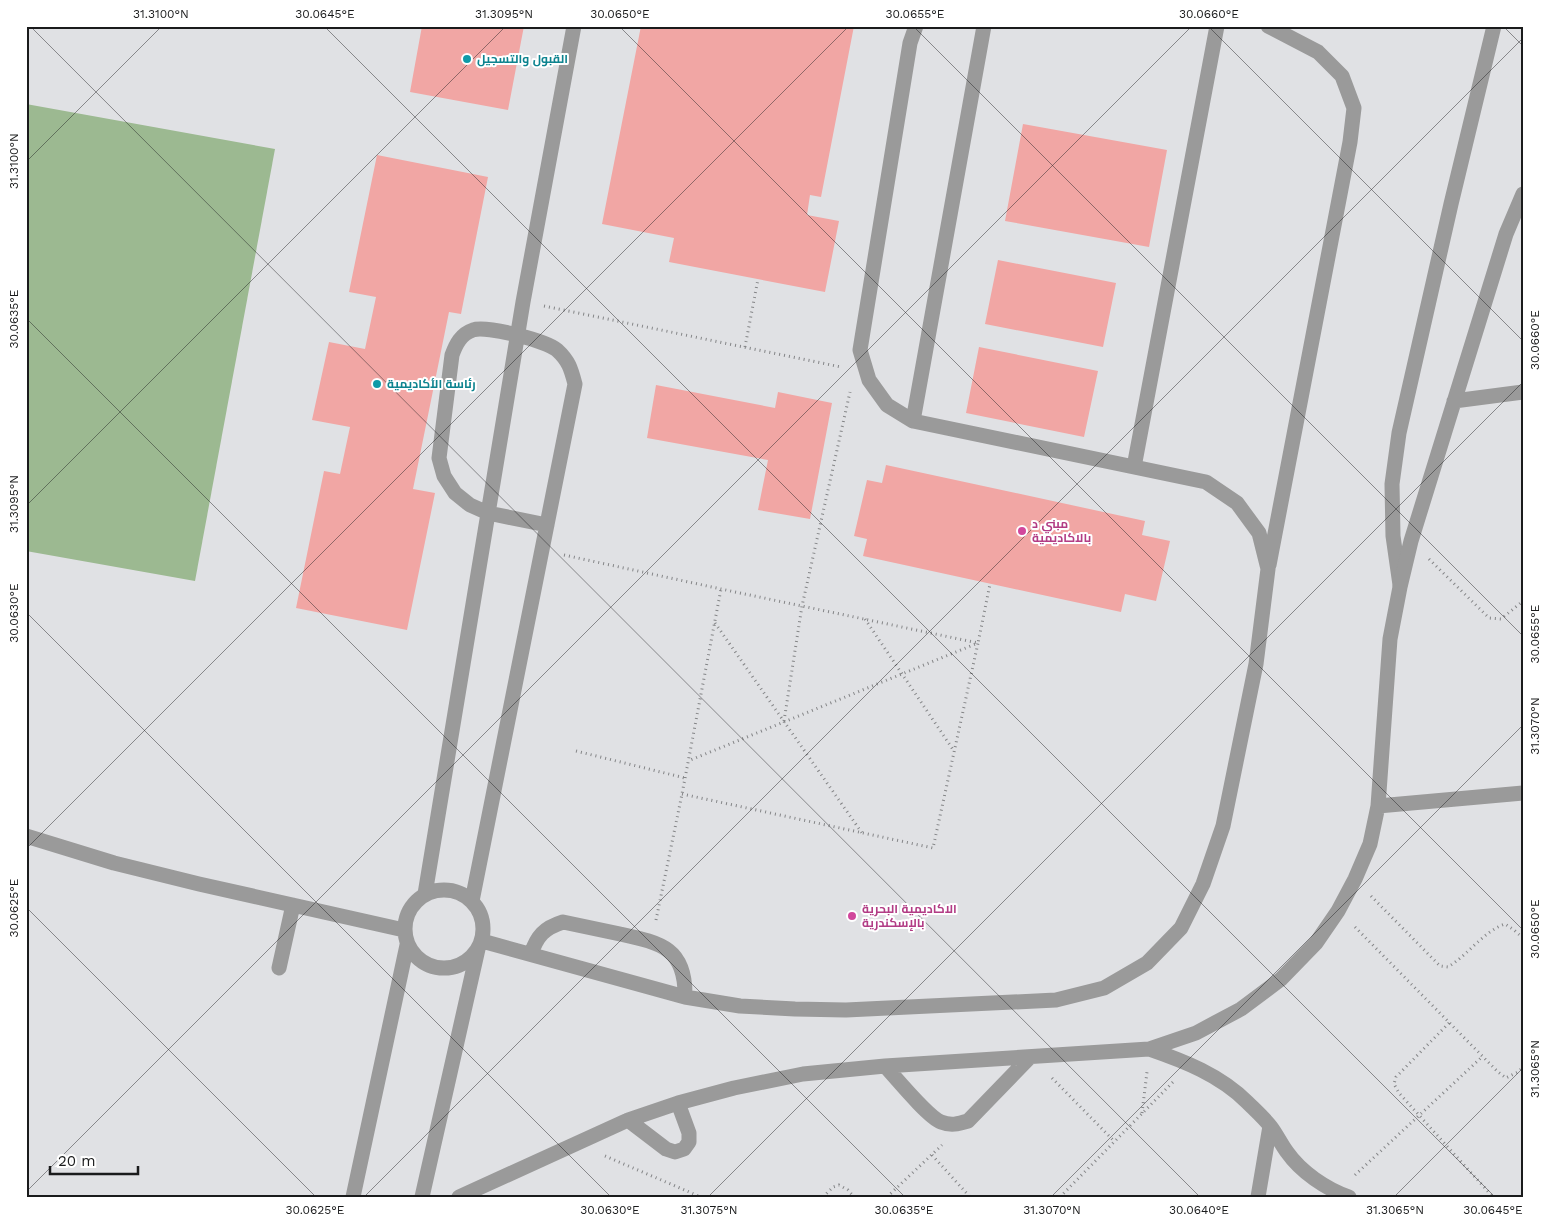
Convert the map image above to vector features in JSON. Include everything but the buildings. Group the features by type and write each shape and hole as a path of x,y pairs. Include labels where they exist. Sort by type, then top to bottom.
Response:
{"street":[{"path":"425,894 523,302 574,26"},
{"path":"916,26 910,43 860,350 869,380 887,404 913,421 1206,482 1237,503 1259,533 1268,569"},
{"path":"913,421 984,26"},
{"path":"1134,467 1217,26"},
{"path":"480,945 531,954 685,997 740,1006 846,1010 1056,1000 1104,988 1147,963 1181,928 1203,884 1223,826 1256,664 1268,569 1350,142 1354,108 1342,76 1318,52 1268,26"},
{"path":"1400,587 1393,536 1392,484 1399,433 1451,204 1494,28"},
{"path":"459,1197 628,1120 678,1103 734,1088 803,1074 885,1066 1149,1049 1196,1033 1241,1010 1281,979 1316,943 1338,911 1355,879 1370,844 1378,806 1390,639 1400,587 1411,541 1506,234 1523,194"},
{"path":"472,901 575,384 570,364 556,349 538,341 487,328 474,329 464,335 456,344 452,355 439,458 444,476 455,493 470,505 488,513 547,524"},
{"path":"1454,401 1523,392"},
{"path":"1378,806 1523,793"},
{"path":"26,836 114,862 199,884 294,905 406,937 417,959 432,968 450,969 466,962 480,945"},
{"path":"353,1197 406,937 406,916 414,903 425,894 441,890 457,892 472,901 480,912 484,926 422,1197"},
{"path":"279,968 294,905"},
{"path":"531,954 534,943 542,933 551,926 563,922 652,941 668,949 680,963 686,979 685,997"},
{"path":"1149,1049 1191,1065 1216,1078 1244,1100 1270,1126 1289,1154 1314,1179 1343,1195"},
{"path":"885,1066 928,1113 940,1122 954,1125 968,1121 1030,1056"},
{"path":"628,1120 666,1149 675,1152 684,1149 690,1142 689,1133 678,1103"},
{"path":"1258,1197 1270,1126"}],"path":[{"path":"745,348 758,279"},
{"path":"523,302 855,370 860,350"},
{"path":"784,722 802,606 851,389"},
{"path":"1411,541 1489,618 1501,619 1523,601"},
{"path":"542,550 978,643"},
{"path":"682,794 933,848 990,584"},
{"path":"652,941 721,589"},
{"path":"865,619 955,752"},
{"path":"714,622 862,833"},
{"path":"688,761 978,643"},
{"path":"576,751 685,778"},
{"path":"1355,879 1440,966 1448,967 1458,961 1496,927 1505,924 1523,938"},
{"path":"1338,911 1498,1072 1506,1078 1523,1067"},
{"path":"1449,1023 1396,1077 1394,1084 1399,1093 1493,1197"},
{"path":"1142,1114 1149,1049"},
{"path":"1030,1056 1115,1142"},
{"path":"1343,1195 1420,1115 1483,1056"},
{"path":"1060,1197 1191,1065"},
{"path":"886,1197 968,1121"},
{"path":"577,1144 701,1197"},
{"path":"932,1155 970,1197"},
{"path":"823,1197 833,1187 839,1185 848,1190 854,1197"}],"green space":[{"path":"26,104 275,149 195,581 26,551"}],"place":[{"name":"القبول والتسجيل","path":"467,59"},
{"name":"رئاسة الأكاديمية","path":"377,384"},
{"name":"مبني د بالاكاديمية","path":"1022,531"},
{"name":"الاكاديمية البحرية بالإسكندرية","path":"852,916"}]}
